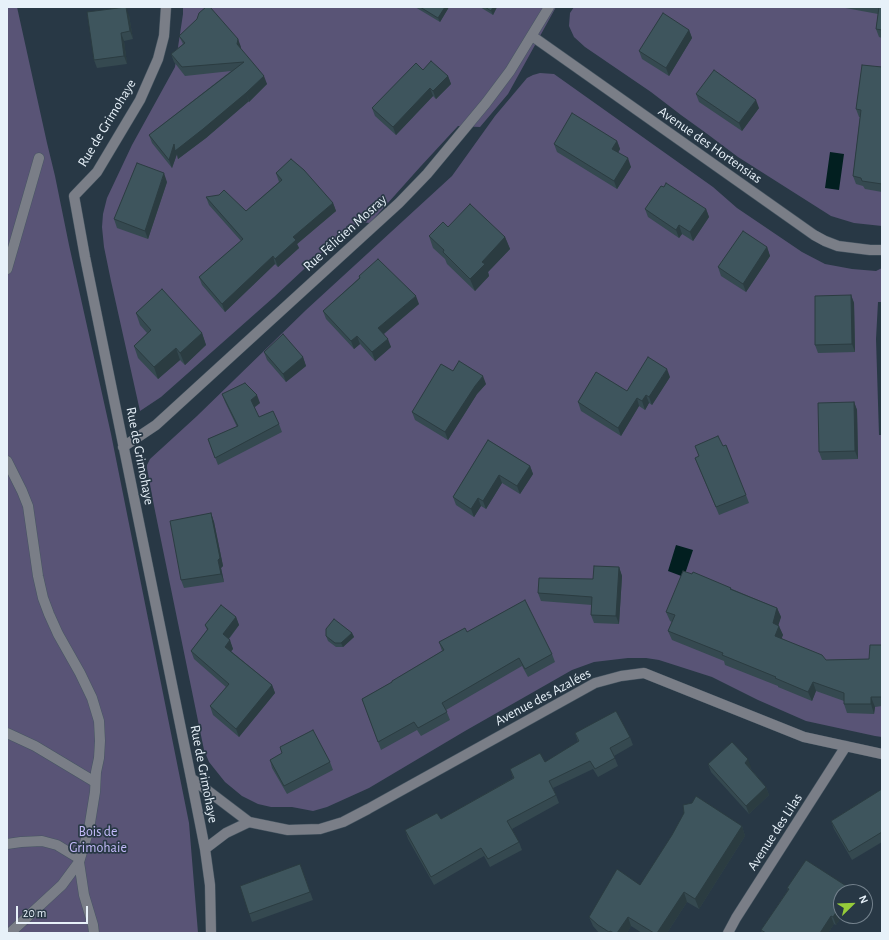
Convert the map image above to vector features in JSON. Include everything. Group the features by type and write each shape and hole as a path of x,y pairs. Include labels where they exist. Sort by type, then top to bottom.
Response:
{"street":[{"name":"Rue de Grimohaye","path":"166,7 164,36 158,59 140,100 96,172 74,196 85,257 191,778 210,885 212,933"},
{"name":"Rue Félicien Mosray","path":"124,447 156,425 399,203 427,174 486,103 510,71 549,7"},
{"name":"Avenue des Hortensias","path":"532,36 814,235 838,246 882,250"},
{"path":"7,269 39,158"},
{"path":"7,462 28,506 38,576 43,598 58,634 92,698 99,721 99,758 96,772 95,792 89,829 79,860 62,885 10,933"},
{"name":"Avenue des Azalées","path":"191,778 249,822 288,830 320,829 344,822 595,683 620,676 644,673 804,737 882,754"},
{"path":"7,733 35,746 95,782"},
{"name":"Avenue des Lilas","path":"728,933 736,918 846,746"},
{"path":"204,848 226,833 249,822"},
{"path":"7,844 42,841 57,845 79,860 84,895 94,933"}],"green space":[{"name":"Bois de Grimohaie","path":"7,7 17,7 111,434 189,823 198,933 7,933"},
{"path":"183,7 556,7 508,94 480,127 458,126 370,223 358,222 161,397 140,411 104,247 102,227 103,214 107,198 132,145 175,67"},
{"path":"574,7 882,7 882,226 854,223 831,216 738,157 651,92 585,47 574,37 569,26 570,13"},
{"path":"540,73 554,74 713,187 737,208 802,252 825,264 852,269 876,271 882,268 882,302 878,302 876,339 879,435 882,435 882,737 806,721 758,700 712,677 659,660 628,658 594,662 572,670 369,788 327,807 313,811 292,807 271,807 258,804 242,796 225,782 209,762 204,750 147,465 150,459 197,416 306,310 452,176 495,116 527,78"}],"shaded area":[{"path":"830,152 844,154 839,190 825,188"},
{"path":"676,545 693,550 684,577 668,571"}],"building":[{"path":"126,7 130,31 121,33 124,56 94,60 87,12"},
{"path":"206,7 210,7 238,39 237,44 264,76 246,93 175,151 174,144 169,160 149,135 244,62 182,67 171,54 185,43 179,36 197,19 199,13"},
{"path":"420,7 445,7 438,18"},
{"path":"485,7 493,7 491,11"},
{"path":"879,7 882,7 882,30 876,29"},
{"path":"663,13 689,30 666,68 639,51"},
{"path":"431,61 448,76 433,91 430,88 393,127 372,108 416,63 423,70"},
{"path":"862,65 882,67 882,184 862,181 861,178 853,176 861,110 856,109"},
{"path":"714,70 756,100 739,123 696,94"},
{"path":"572,113 617,141 612,149 628,158 614,181 554,144"},
{"path":"291,159 304,170 333,203 293,237 296,240 275,259 273,256 222,304 199,277 243,239 206,197 219,195 224,190 246,211 282,180 276,173"},
{"path":"137,163 164,173 145,231 114,219"},
{"path":"666,183 706,209 690,232 679,225 676,230 645,209 661,186 664,187"},
{"path":"470,204 505,237 482,262 485,264 470,279 429,236 443,222 448,227"},
{"path":"743,231 767,247 743,284 718,267"},
{"path":"378,259 416,296 378,328 388,339 372,352 357,336 351,341 323,311 360,278 359,276"},
{"path":"162,289 202,333 180,353 176,348 154,367 134,346 151,330 136,313"},
{"path":"851,295 852,344 815,345 815,296"},
{"path":"283,334 303,357 283,374 264,352"},
{"path":"648,357 667,369 649,397 646,395 642,401 637,398 618,428 578,402 596,372 627,391"},
{"path":"459,361 483,376 445,432 412,412 441,364 453,371"},
{"path":"245,383 257,395 251,400 259,417 273,411 279,424 215,458 208,439 238,426 222,394"},
{"path":"854,402 855,451 819,452 818,403"},
{"path":"718,436 723,446 726,445 746,495 716,507 695,458 699,456 695,446"},
{"path":"488,440 530,466 517,486 499,475 483,501 478,498 471,509 453,497"},
{"path":"211,513 220,558 218,560 221,574 181,580 170,521"},
{"path":"594,566 619,567 616,616 591,615 592,597 538,593 539,578 593,579"},
{"path":"683,571 692,574 693,572 777,608 773,623 779,626 775,636 822,655 826,660 869,659 870,645 882,645 882,697 871,697 871,704 844,704 844,693 813,682 808,692 722,655 723,653 668,631 675,615 666,612"},
{"path":"525,600 552,654 525,669 519,658 442,703 447,712 418,728 414,722 378,742 362,699 444,650 439,642 465,628 467,632"},
{"path":"221,605 236,617 223,634 230,640 225,647 272,685 236,729 210,706 229,684 191,651 208,629 205,625"},
{"path":"334,619 352,633 341,643 335,643 326,636 326,629"},
{"path":"616,711 630,737 610,748 615,758 595,769 590,761 549,781 556,795 507,821 519,842 488,859 481,848 431,877 405,830 437,813 441,819 514,778 510,769 540,753 545,762 579,741 575,733"},
{"path":"313,730 330,762 284,786 270,760 282,753 280,747"},
{"path":"732,742 748,759 745,763 766,787 746,806 708,764"},
{"path":"882,789 882,832 849,852 831,821"},
{"path":"696,796 742,826 695,899 684,892 657,933 654,933 628,917 617,933 609,932 598,925 589,917 617,869 640,885 672,835 684,813 683,805 692,803"},
{"path":"806,860 843,884 833,884 833,917 831,916 820,933 766,933 761,930 789,889 787,888"},
{"path":"300,864 310,892 249,914 240,886"}]}
